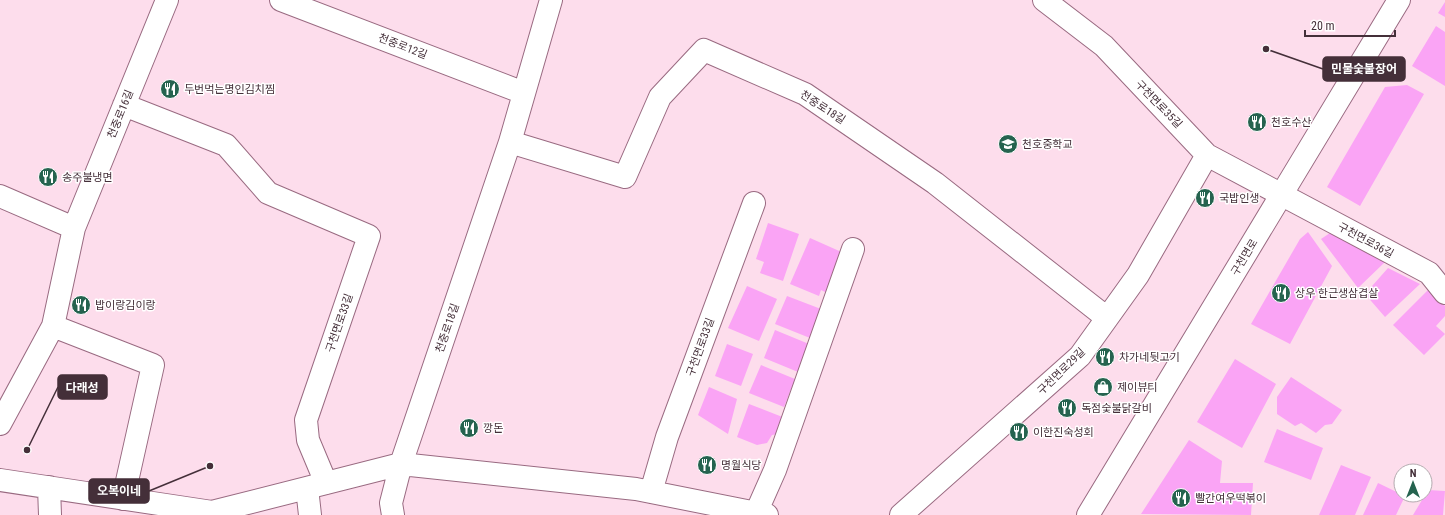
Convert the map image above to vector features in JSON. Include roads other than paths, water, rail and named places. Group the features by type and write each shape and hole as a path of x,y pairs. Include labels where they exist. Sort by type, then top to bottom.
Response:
{"street":[{"name":"천중로16길","path":"0,424 53,326 74,228 167,0"},
{"name":"천중로12길","path":"281,0 524,93"},
{"name":"천중로18길","path":"393,515 391,503 401,464 510,142 551,0"},
{"name":"구천면로35길","path":"1044,0 1104,46 1207,155 1281,195"},
{"name":"구천면로","path":"1088,515 1399,0"},
{"name":"천중로18길","path":"510,142 625,177 660,97 704,50 805,94 935,183 1107,318"},
{"name":"구천면로33길","path":"124,105 226,145 268,193 369,236 306,420 308,440 317,486 310,515"},
{"name":"구천면로29길","path":"901,515 1080,356 1138,275 1207,155"},
{"name":"구천면로36길","path":"1281,195 1429,273 1445,292"},
{"path":"0,196 74,228"},
{"name":"구천면로33길","path":"651,492 667,437 754,202"},
{"path":"0,480 212,514 401,464 651,492 761,514 775,470 854,249"},
{"path":"53,326 153,365 123,499"},
{"path":"49,487 50,515"}],"place":[{"name":"민물숯불장어","path":"1266,49"},
{"name":"두번먹는명인김치찜","path":"170,89"},
{"name":"천호수산","path":"1257,122"},
{"name":"천호중학교","path":"1008,144"},
{"name":"송주불냉면","path":"48,177"},
{"name":"국밥인생","path":"1205,198"},
{"name":"상우 한근생삼겹살","path":"1281,293"},
{"name":"밥이랑김이랑","path":"81,305"},
{"name":"차가네뒷고기","path":"1105,357"},
{"name":"제이뷰티","path":"1103,387"},
{"name":"독점숯불닭갈비","path":"1067,408"},
{"name":"깡돈","path":"469,428"},
{"name":"이한진숙성회","path":"1019,432"},
{"name":"다래성","path":"27,450"},
{"name":"명월식당","path":"707,465"},
{"name":"오복이네","path":"210,466"},
{"name":"빨간여우떡볶이","path":"1181,498"}]}
